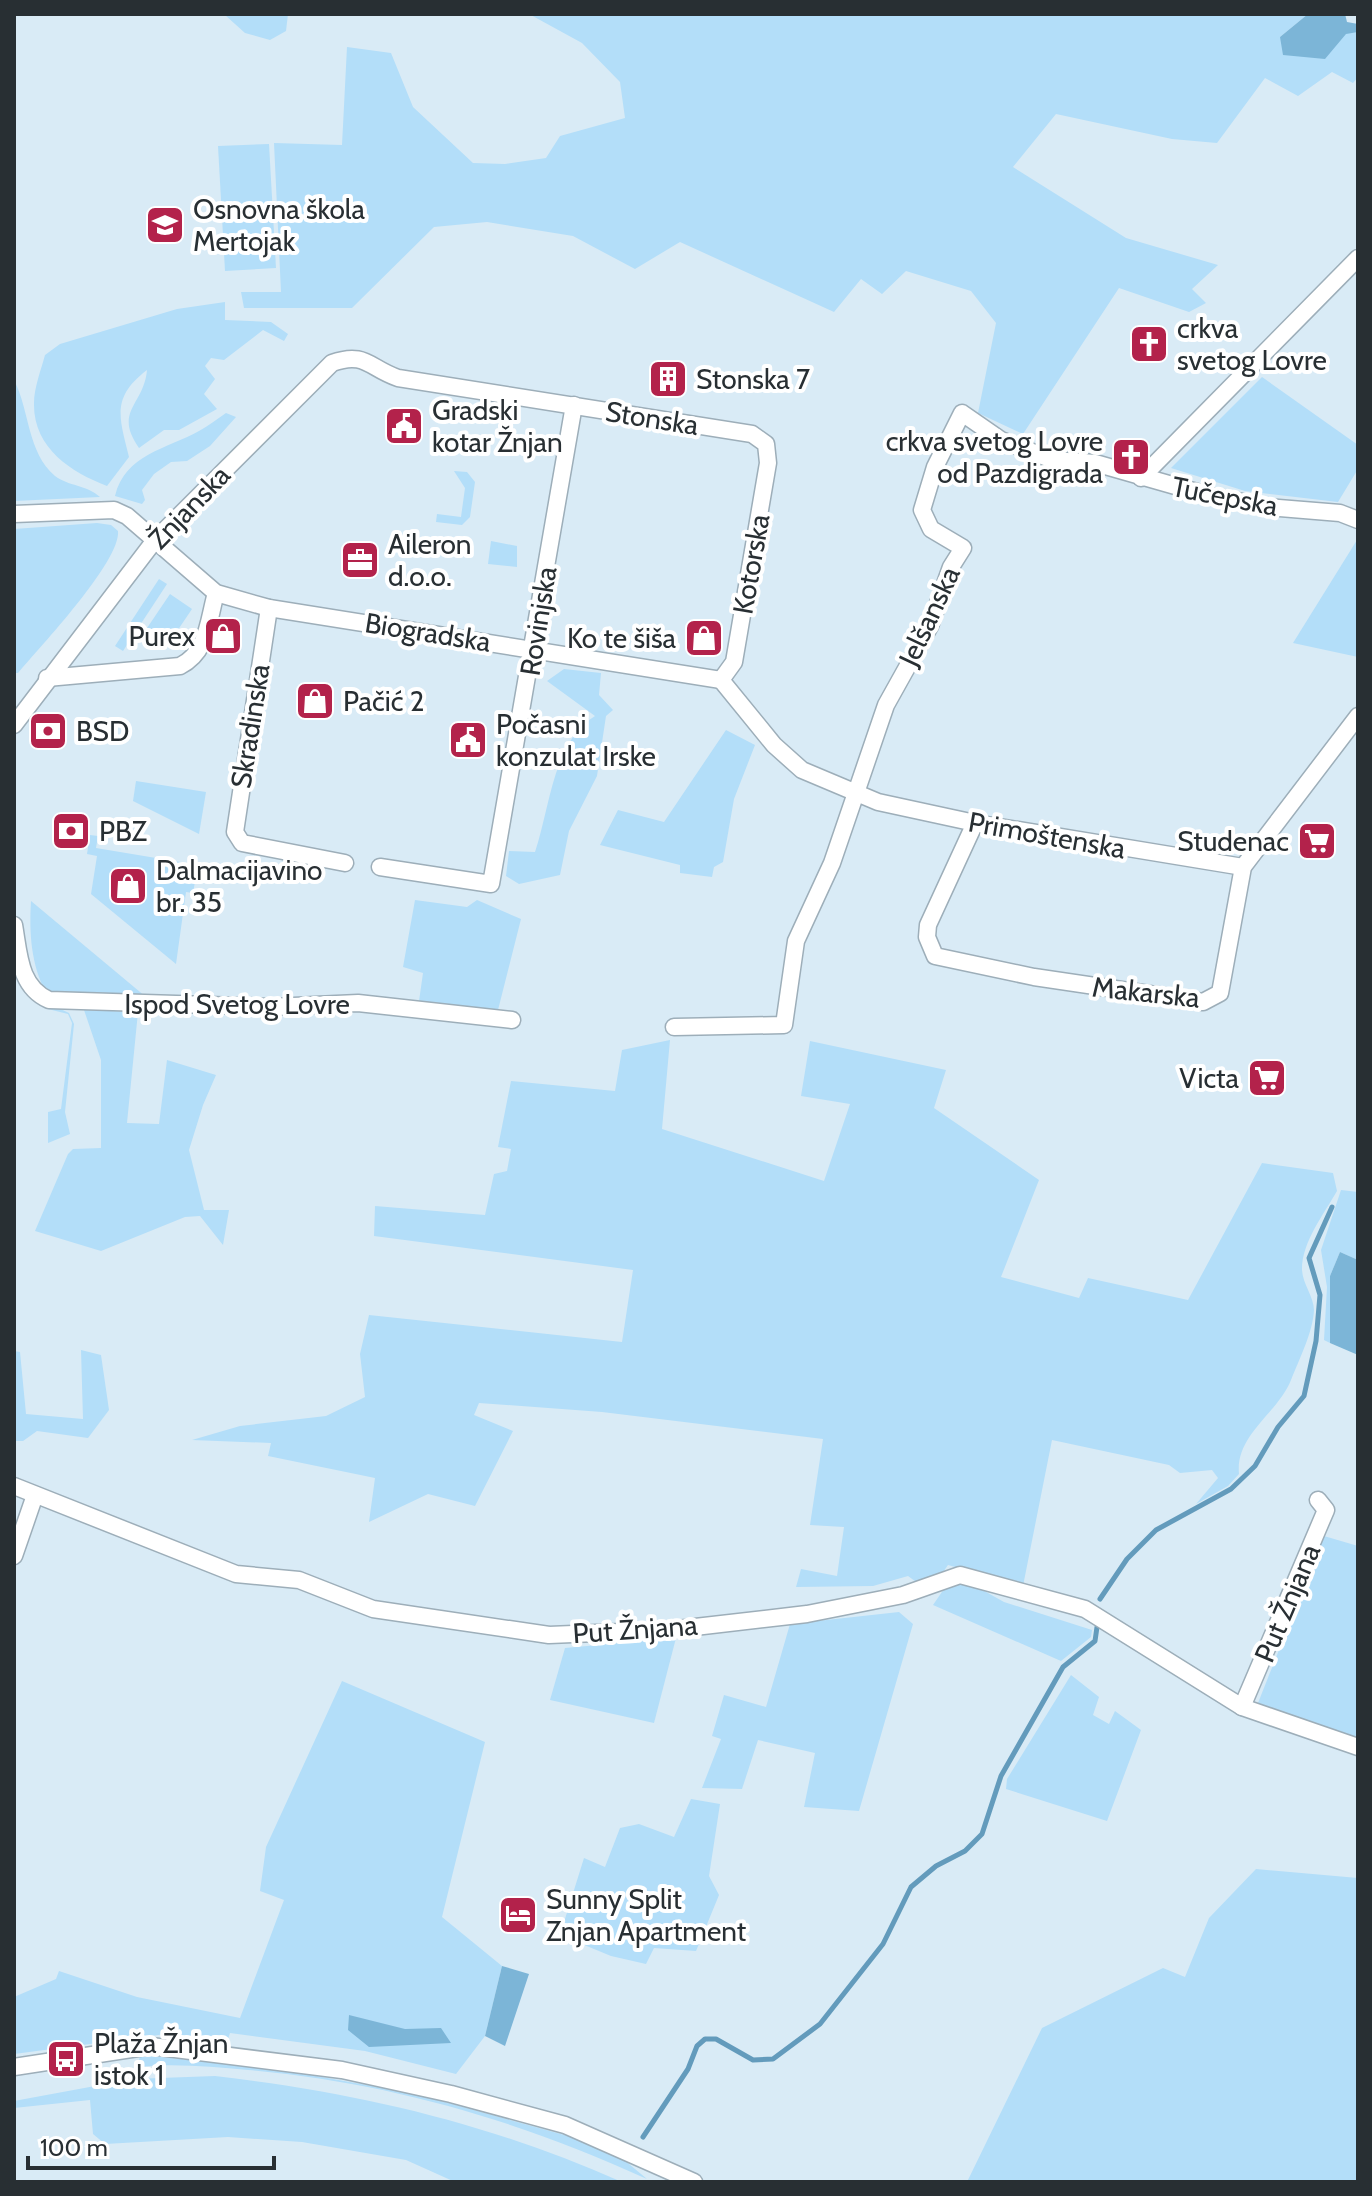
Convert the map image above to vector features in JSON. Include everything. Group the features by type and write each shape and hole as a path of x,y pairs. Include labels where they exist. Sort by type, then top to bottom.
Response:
{"street":[{"path":"1141,478 1358,258"},
{"name":"Stonska","path":"350,356 366,360 381,372 398,378 752,434 766,444"},
{"name":"Žnjanska","path":"14,725 155,540 332,363 350,356"},
{"name":"Rovinjska","path":"380,867 491,884 574,405"},
{"name":"Tučepska","path":"962,413 1001,440 1053,460 1095,463 1207,495 1268,507 1340,513 1358,520"},
{"name":"Jelšanska","path":"854,792 886,705 930,626 951,567 963,548 931,529 922,510 935,467 962,413"},
{"name":"Kotorska","path":"721,680 734,662 768,463 766,444"},
{"name":"Biogradska","path":"14,514 114,510 127,516 216,593 269,608 721,680"},
{"path":"47,678 180,666 194,659 203,645 216,593"},
{"name":"Skradinska","path":"269,608 235,832 242,843 345,863"},
{"name":"Primoštenska","path":"721,680 774,745 802,770 878,802 975,823 1243,867"},
{"path":"1243,867 1358,716"},
{"path":"674,1027 784,1025 796,941 832,863 854,792"},
{"name":"Makarska","path":"975,823 928,925 930,947 935,956 943,960 1034,977 1203,1002 1220,993 1243,867"},
{"name":"Ispod Svetog Lovre","path":"14,925 21,968 30,986 49,1000 272,1007 358,1003 512,1020"},
{"name":"Put Žnjana","path":"14,1486 236,1574 299,1580 373,1609 549,1635 669,1630 807,1614 903,1595 960,1575 1085,1609 1242,1707 1358,1747"},
{"path":"14,1556 35,1495"},
{"name":"Put Žnjana","path":"1242,1707 1326,1510 1318,1500"},
{"path":"14,2067 151,2046 342,2070 451,2094 588,2133 694,2182"}],"shaded area":[{"path":"288,14 286,31 270,40 245,33 225,15"},
{"path":"529,14 1308,14 1280,37 1358,32 1358,77 1353,83 1332,72 1298,96 1265,78 1217,143 1172,139 1056,114 1013,167 1126,238 1218,265 1192,289 1206,303 1189,312 1119,288 1023,434 978,413 996,323 971,291 906,271 882,294 861,279 834,312 680,242 635,269 573,236 487,222 434,227 352,308 244,308 241,292 281,292 274,143 342,145 347,47 391,53 413,107 473,163 505,164 546,158 560,136 625,118 620,82 582,43"},
{"path":"1308,14 1345,14 1347,22 1358,24 1358,32 1346,34 1325,59 1283,55 1280,37"},
{"path":"269,144 276,268 225,271 218,146"},
{"path":"225,302 225,320 271,322 288,334 284,341 263,330 224,360 211,358 205,366 215,379 204,394 217,409 179,430 164,430 139,448 132,435 129,416 145,382 147,370 127,390 123,400 121,420 129,457 107,486 68,465 47,445 35,419 34,403 45,355 60,344 177,309"},
{"path":"1262,377 1358,445 1358,469 1338,502 1245,491 1171,468"},
{"path":"14,380 34,443 46,466 60,479 100,497 14,501"},
{"path":"226,413 236,417 210,446 187,461 171,462 154,474 142,490 145,500 142,504 115,496 120,482 138,462 199,431"},
{"path":"454,471 467,472 475,482 470,517 462,525 436,522 437,514 461,517 465,488"},
{"path":"97,523 111,525 118,531 107,562 60,625 18,673 14,673 14,529"},
{"path":"1357,540 1358,657 1293,643"},
{"path":"491,541 517,546 517,567 488,564"},
{"path":"159,579 167,584 123,651 115,646"},
{"path":"170,594 192,609 165,649 143,634"},
{"path":"564,669 601,673 599,695 613,710 606,716 597,776 569,831 560,875 519,884 506,876 509,851 535,852 562,758 581,727 595,716 547,681"},
{"path":"726,730 755,745 734,799 723,862 714,867 712,877 680,873 680,865 600,845 618,810 664,822"},
{"path":"136,781 206,792 199,834 133,801"},
{"path":"90,835 98,836 96,848 198,865 193,893 186,892 176,964 91,894 97,856 87,854"},
{"path":"415,900 467,907 477,900 521,919 498,1010 419,1001 423,973 403,967"},
{"path":"31,901 146,997 46,993 32,948"},
{"path":"52,1005 69,1013 74,1024 65,1112 70,1134 48,1143 48,1112 61,1109 72,1023 68,1014 48,1009"},
{"path":"84,1010 138,1012 127,1123 159,1124 167,1060 216,1075 189,1150 204,1210 229,1210 223,1245 200,1216 185,1217 101,1251 35,1231 68,1154 73,1149 101,1148 101,1060"},
{"path":"670,1040 662,1129 824,1181 850,1104 801,1096 810,1041 946,1070 934,1108 1039,1180 1001,1277 1079,1298 1088,1278 1188,1300 1262,1163 1333,1173 1337,1191 1315,1228 1303,1259 1303,1274 1314,1310 1308,1337 1285,1392 1250,1436 1240,1460 1239,1474 1228,1486 1196,1504 1218,1478 1212,1470 1180,1473 1169,1465 1052,1440 1023,1586 948,1565 941,1575 919,1584 908,1576 873,1586 796,1587 801,1569 837,1576 844,1527 810,1525 823,1439 602,1412 479,1403 474,1415 513,1431 475,1506 428,1494 369,1522 375,1478 268,1456 271,1443 192,1440 240,1426 326,1416 365,1397 360,1354 369,1315 622,1342 633,1270 374,1236 375,1206 485,1215 494,1174 507,1171 511,1149 498,1147 511,1081 615,1091 622,1050"},
{"path":"1341,1190 1358,1192 1358,1260 1340,1252 1330,1276 1330,1343 1324,1340 1327,1287 1321,1250"},
{"path":"1340,1252 1358,1260 1358,1355 1330,1343 1330,1276"},
{"path":"81,1350 101,1355 109,1410 88,1438 37,1431 23,1441 14,1441 14,1351 20,1352 26,1414 83,1419"},
{"path":"1324,1536 1358,1546 1358,1738 1258,1703"},
{"path":"970,1583 1004,1602 1092,1630 1091,1637 1061,1661 933,1605 946,1586"},
{"path":"899,1612 913,1624 859,1811 804,1807 815,1753 758,1740 742,1789 702,1788 721,1739 712,1736 724,1695 766,1707 790,1624"},
{"path":"676,1638 654,1723 550,1700 565,1648"},
{"path":"1071,1675 1099,1697 1093,1715 1109,1724 1115,1711 1141,1730 1107,1821 1006,1789 1007,1779"},
{"path":"342,1681 485,1742 442,1917 502,1966 485,2036 456,2074 365,2051 230,2033 227,2042 166,2034 14,2054 14,1997 56,1979 59,1971 137,1997 240,2018 284,1900 260,1891 266,1847"},
{"path":"691,1799 720,1804 709,1876 719,1895 696,1951 654,1948 646,1964 611,1956 560,1935 584,1858 605,1867 620,1828 639,1824 674,1837"},
{"path":"1256,1869 1358,1878 1358,2182 967,2182 1042,2028 1163,1968 1185,1977 1209,1918"},
{"path":"502,1966 529,1974 505,2046 485,2036"},
{"path":"349,2015 405,2029 441,2028 451,2043 369,2047 348,2030"},
{"path":"140,2055 271,2068 412,2093 579,2139 623,2159 647,2179 502,2122 402,2094 248,2070 180,2065 138,2067"},
{"path":"215,2076 321,2091 423,2113 522,2143 622,2182 455,2182 406,2160 302,2142 228,2137 105,2144 93,2134 90,2100 14,2108 14,2101 133,2079"}],"waterway":[{"path":"1100,1599 1127,1559 1156,1530 1231,1489 1255,1466 1278,1427 1304,1396 1316,1341 1320,1295 1309,1258 1332,1207"},
{"path":"643,2137 688,2069 697,2046 705,2039 716,2039 753,2060 773,2059 820,2024 883,1944 911,1887 936,1866 965,1851 982,1834 1001,1776 1063,1667 1095,1641 1097,1627"}],"place":[{"name":"Osnovna škola Mertojak","path":"165,225"},
{"name":"crkva svetog Lovre","path":"1149,344"},
{"name":"Stonska 7","path":"668,379"},
{"name":"Gradski kotar Žnjan","path":"404,426"},
{"name":"crkva svetog Lovre od Pazdigrada","path":"1131,457"},
{"name":"Aileron d.o.o.","path":"360,560"},
{"name":"Purex","path":"223,636"},
{"name":"Ko te šiša","path":"704,638"},
{"name":"Pačić 2","path":"315,701"},
{"name":"BSD","path":"48,731"},
{"name":"Počasni konzulat Irske","path":"468,740"},
{"name":"PBZ","path":"71,831"},
{"name":"Studenac","path":"1317,841"},
{"name":"Dalmacijavino br. 35","path":"128,886"},
{"name":"Victa","path":"1267,1078"},
{"name":"Sunny Split Znjan Apartment","path":"518,1915"},
{"name":"Plaža Žnjan istok 1","path":"66,2059"}]}
